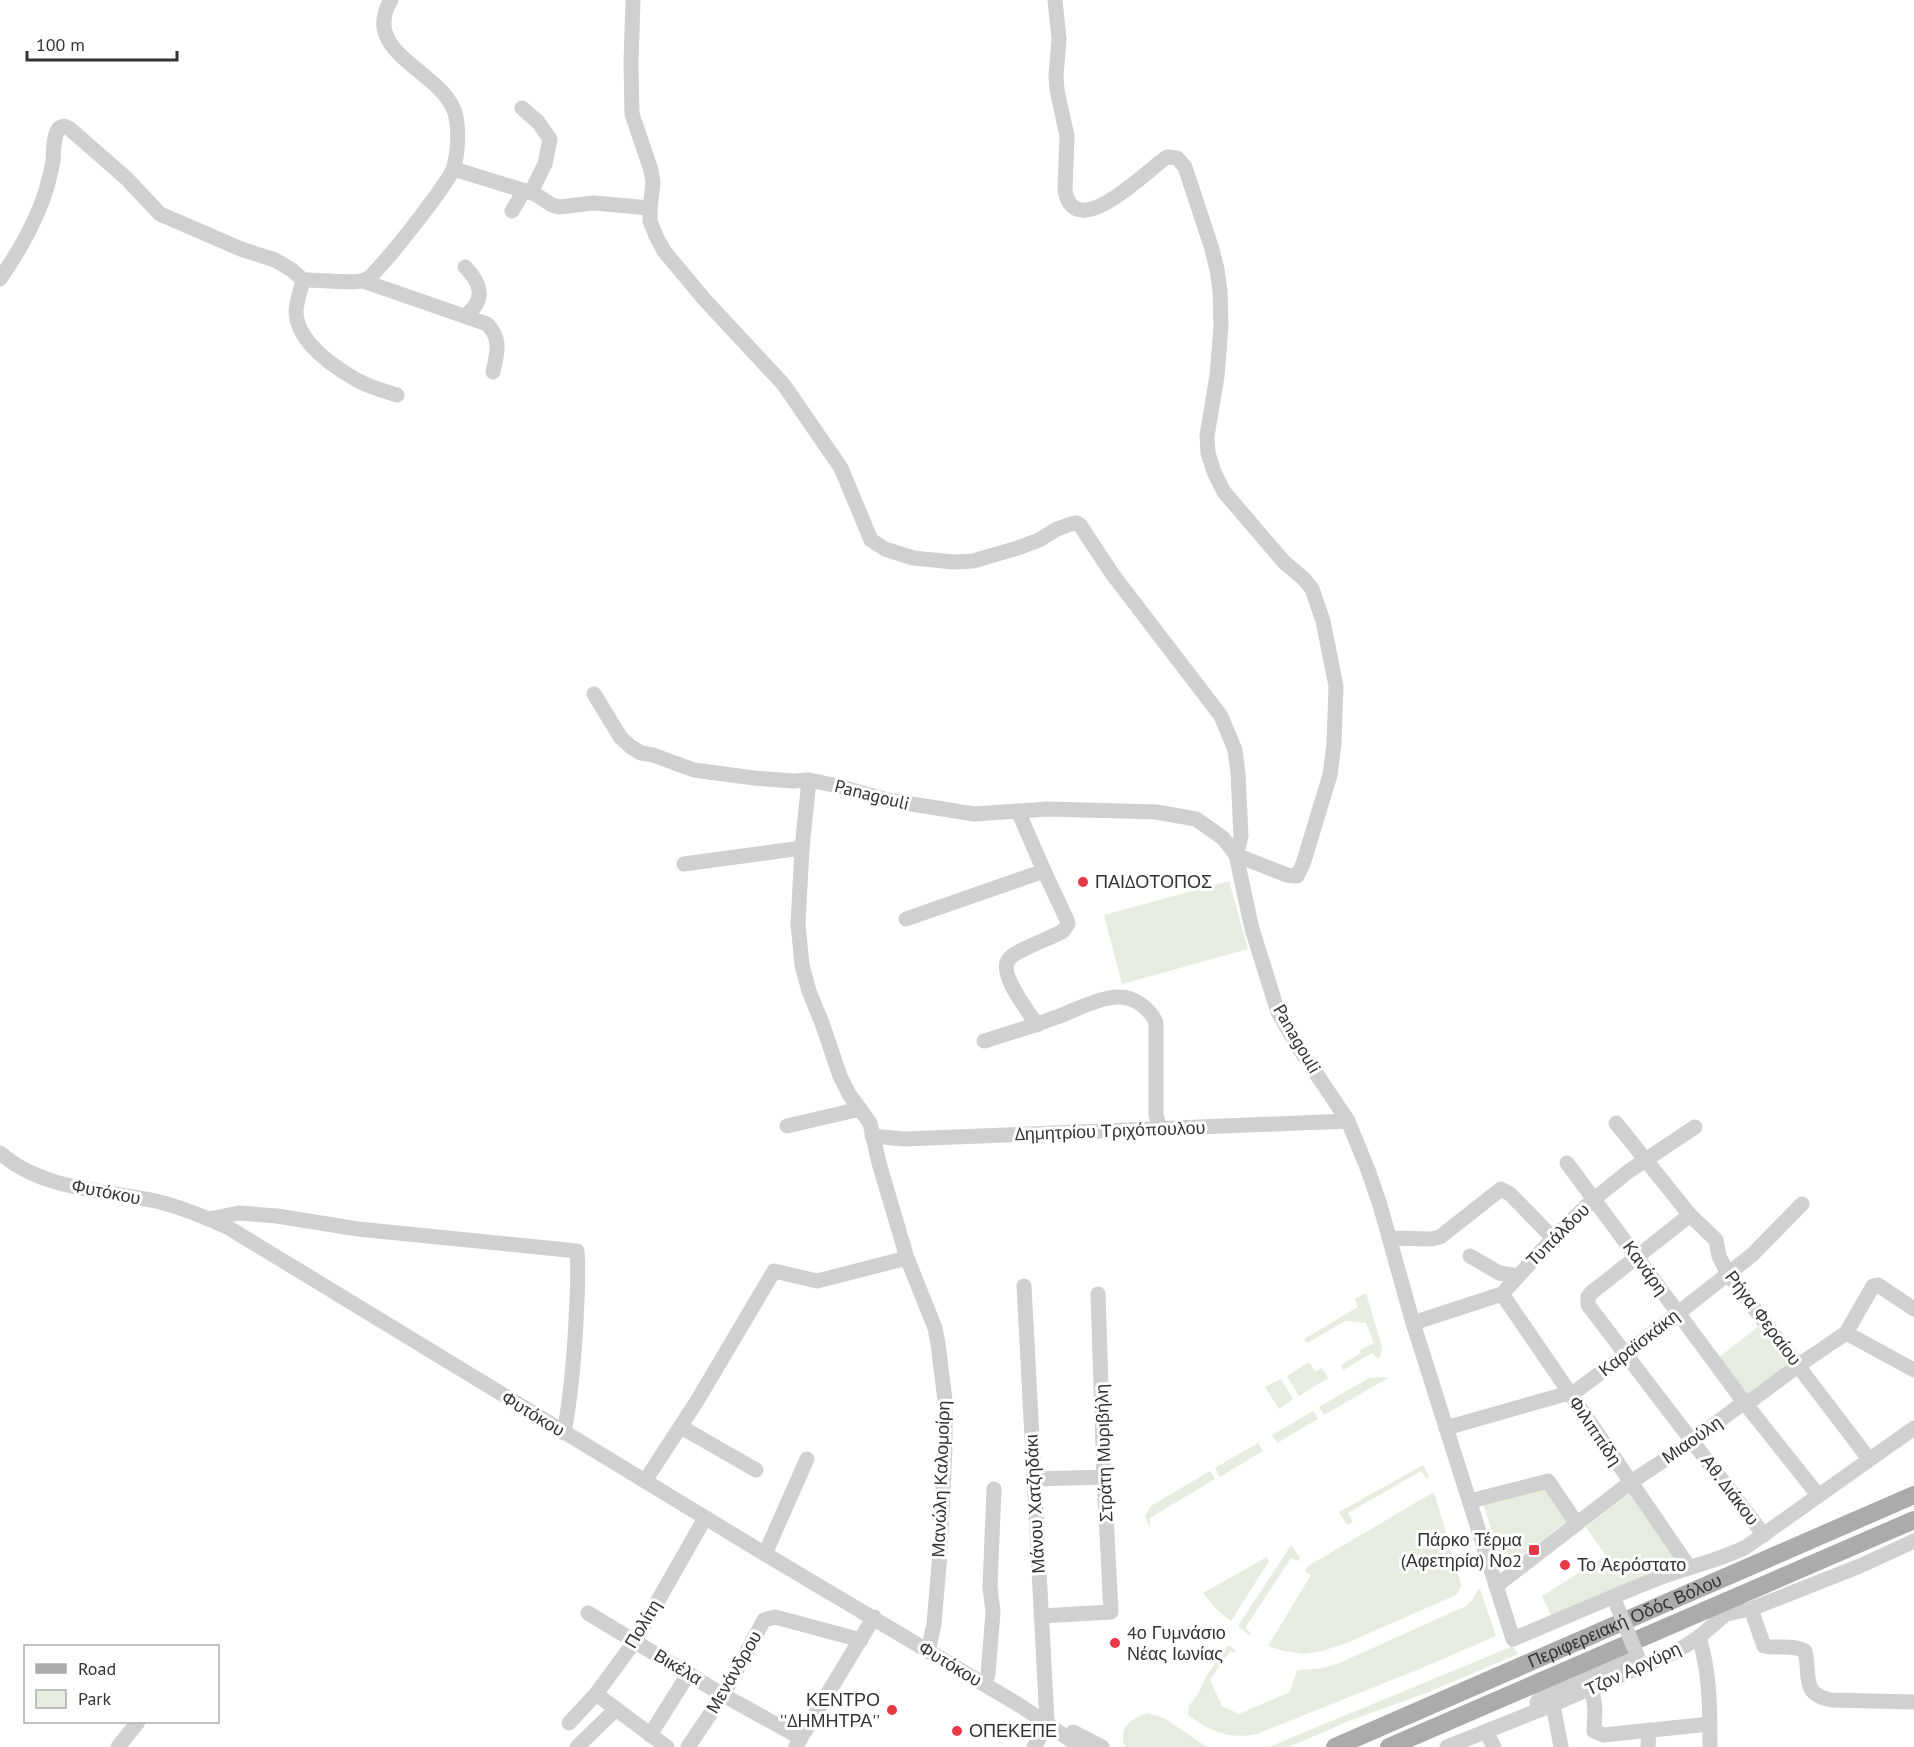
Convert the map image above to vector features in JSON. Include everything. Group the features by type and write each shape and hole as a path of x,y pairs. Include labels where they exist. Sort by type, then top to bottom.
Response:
{"main road":[{"name":"Περιφερειακή Οδός Βόλου","path":"1335,1747 1914,1495"},
{"name":"Περιφερειακή Οδός Βόλου","path":"1389,1747 1914,1520"}],"street":[{"path":"633,0 632,114 653,183 650,221 656,236 664,251 704,299 776,374 841,468 871,540 885,549 913,558 954,562 973,561 1018,548 1039,540 1057,529 1077,523 1085,530 1113,575 1221,716 1235,750 1238,773 1241,836 1236,855 1287,875 1297,876 1304,864 1330,775 1334,744 1336,686 1323,621 1312,589 1284,562 1224,492 1208,453 1207,436 1217,376 1221,326 1220,291 1211,246 1185,167 1177,158 1167,157 1113,200 1100,207 1087,210 1075,208 1067,199 1065,191 1067,136 1057,90 1059,39 1055,0"},
{"path":"363,281 401,242 454,169 458,132 454,108 446,97 389,43 384,31 383,20 389,1"},
{"path":"512,211 545,164 549,139 538,122 522,108"},
{"path":"0,279 15,259 32,225 46,189 53,162 55,135 59,128 66,126 126,178 160,214 240,249 275,260 303,280 363,281 487,324 495,333 499,343 493,372"},
{"path":"454,169 527,191 552,206 594,203 650,208"},
{"path":"465,267 476,279 480,294 474,310 465,316"},
{"path":"303,280 296,314 304,337 321,355 356,380 397,395"},
{"name":"Panagouli","path":"594,694 621,738 631,747 641,753 653,755 694,771 792,781 810,780 887,800 974,814 1048,809 1155,812 1196,819 1228,843 1236,855 1252,929 1278,1012 1297,1045 1348,1121 1380,1205 1413,1323 1446,1428 1496,1586 1518,1642"},
{"name":"Μανώλη Καλομοίρη","path":"810,780 802,848 798,924 802,965 840,1076 849,1094 868,1119 907,1258 935,1328 945,1400 940,1553 928,1652"},
{"path":"1018,811 1068,924 1063,932 1007,961 1005,969 1011,983 1037,1025"},
{"path":"684,864 802,848"},
{"path":"906,919 1044,871"},
{"path":"984,1041 1037,1025 1101,1001 1121,997 1141,1005 1150,1012 1155,1023 1156,1115 1160,1129"},
{"path":"787,1126 860,1109"},
{"name":"Δημητρίου Τριχόπουλου","path":"872,1136 905,1139 1348,1121"},
{"name":"Ρήγα Φεραίου","path":"1616,1123 1690,1215 1717,1242 1719,1256 1728,1274 1869,1459"},
{"name":"Τυπάλδου","path":"1502,1294 1553,1238 1594,1199 1645,1160 1695,1127"},
{"name":"Φυτόκου","path":"0,1153 28,1173 41,1178 159,1202 209,1219 254,1242 564,1433 1047,1722 1056,1731 1081,1747"},
{"name":"Κανάρη","path":"1567,1163 1744,1402 1818,1495"},
{"path":"1389,1238 1432,1239 1440,1237 1501,1189 1510,1194 1553,1238"},
{"name":"Καραϊσκάκη","path":"1446,1428 1570,1393 1590,1381 1761,1247 1802,1204"},
{"path":"209,1219 239,1213 277,1216 358,1229 577,1251 573,1365 564,1433"},
{"path":"1637,1256 1690,1215"},
{"name":"Αθ. Διάκου","path":"1637,1256 1591,1293 1587,1301 1588,1305 1764,1535"},
{"path":"1470,1257 1500,1273 1518,1276"},
{"path":"645,1481 681,1427 774,1271 817,1281 907,1258"},
{"name":"Μιαούλη","path":"1496,1586 1630,1482 1693,1441 1744,1402 1752,1400 1798,1365 1846,1333 1870,1287 1875,1285 1914,1309"},
{"name":"Μάνου Χατζηδάκι","path":"1023,1286 1047,1722"},
{"name":"Στράτη Μυριβήλη","path":"1041,1616 1111,1612 1098,1294"},
{"path":"1413,1323 1502,1294"},
{"name":"Φιλιππίδη","path":"1502,1294 1689,1567"},
{"path":"1846,1333 1914,1370"},
{"path":"681,1427 756,1470"},
{"path":"1518,1642 1689,1567 1728,1556 1746,1547 1914,1428"},
{"path":"765,1554 807,1459"},
{"path":"1034,1479 1104,1477"},
{"path":"1470,1501 1548,1481 1577,1524"},
{"path":"984,1684 988,1675 993,1612 990,1587 994,1488"},
{"name":"Πολίτη","path":"569,1723 596,1694 635,1641 705,1518"},
{"name":"Τζον Αργύρη","path":"1447,1747 1548,1707 1677,1651 1726,1614 1751,1608 1851,1569 1914,1541"},
{"path":"1518,1642 1617,1606 1637,1655 1542,1697 1538,1702 1548,1707 1561,1747"},
{"path":"1751,1608 1764,1646 1799,1648 1805,1651 1809,1684 1820,1698 1914,1702"},
{"name":"Βικέλα","path":"588,1613 689,1673 798,1743"},
{"name":"Μενάνδρου","path":"688,1747 723,1695 761,1624 770,1617 861,1640"},
{"path":"798,1743 874,1617"},
{"path":"1699,1636 1710,1698 1710,1747"},
{"path":"650,1735 689,1673"},
{"path":"1592,1688 1595,1709 1594,1731 1604,1736 1710,1724"},
{"path":"596,1694 667,1747"},
{"path":"577,1747 615,1710"},
{"path":"1034,1747 1047,1722"},
{"name":"Φυτόκου","path":"1047,1722 1060,1725 1102,1747"},
{"path":"118,1747 137,1723"},
{"path":"1648,1747 1649,1730"},
{"path":"1486,1732 1494,1747"}],"green space":[{"path":"1229,881 1248,949 1122,984 1104,915"},
{"path":"1366,1293 1382,1347 1381,1355 1378,1359 1372,1353 1343,1370 1341,1365 1361,1353 1360,1350 1374,1343 1366,1323 1345,1321 1307,1343 1304,1339 1358,1307 1355,1299"},
{"path":"1763,1323 1794,1363 1749,1397 1718,1358"},
{"path":"1309,1362 1315,1372 1322,1368 1328,1378 1299,1396 1287,1376"},
{"path":"1369,1378 1388,1378 1324,1415 1319,1407"},
{"path":"1281,1379 1293,1399 1279,1409 1265,1387"},
{"path":"1313,1411 1318,1419 1277,1443 1272,1435"},
{"path":"1258,1443 1263,1451 1220,1477 1215,1468"},
{"path":"1423,1465 1429,1477 1427,1479 1421,1471 1348,1513 1353,1522 1347,1525 1339,1512"},
{"path":"1210,1471 1215,1479 1150,1518 1150,1528 1145,1516 1151,1506"},
{"path":"1547,1485 1570,1519 1504,1569 1482,1501"},
{"path":"1434,1492 1460,1581 1461,1587 1456,1595 1349,1642 1322,1651 1303,1654 1268,1646 1311,1575 1305,1571 1308,1566"},
{"path":"1630,1493 1677,1562 1551,1615 1542,1596 1606,1556 1586,1527"},
{"path":"1291,1545 1300,1558 1297,1561 1291,1558 1245,1628 1251,1633 1250,1636 1238,1626"},
{"path":"1267,1557 1269,1561 1231,1621 1218,1611 1203,1593"},
{"path":"1480,1589 1496,1636 1257,1734 1238,1736 1220,1733 1188,1715 1189,1706 1206,1676 1228,1645 1236,1653 1230,1651 1210,1680 1222,1706 1239,1714 1290,1692 1297,1670 1318,1669 1337,1664 1466,1606"},
{"path":"1513,1646 1518,1654 1429,1692 1349,1721 1289,1747 1269,1747"},
{"path":"1147,1713 1164,1718 1207,1747 1125,1747 1123,1735 1127,1725"}],"place":[{"name":"ΠΑΙΔΟΤΟΠΟΣ","path":"1083,882"},
{"name":"Πάρκο Τέρμα (Αφετηρία) Νο2","path":"1534,1550"},
{"name":"Το Αερόστατο","path":"1565,1565"},
{"name":"4ο Γυμνάσιο Νέας Ιωνίας","path":"1115,1643"},
{"name":"ΚΕΝΤΡΟ ''ΔΗΜΗΤΡΑ''","path":"892,1710"},
{"name":"ΟΠΕΚΕΠΕ","path":"957,1731"}]}
